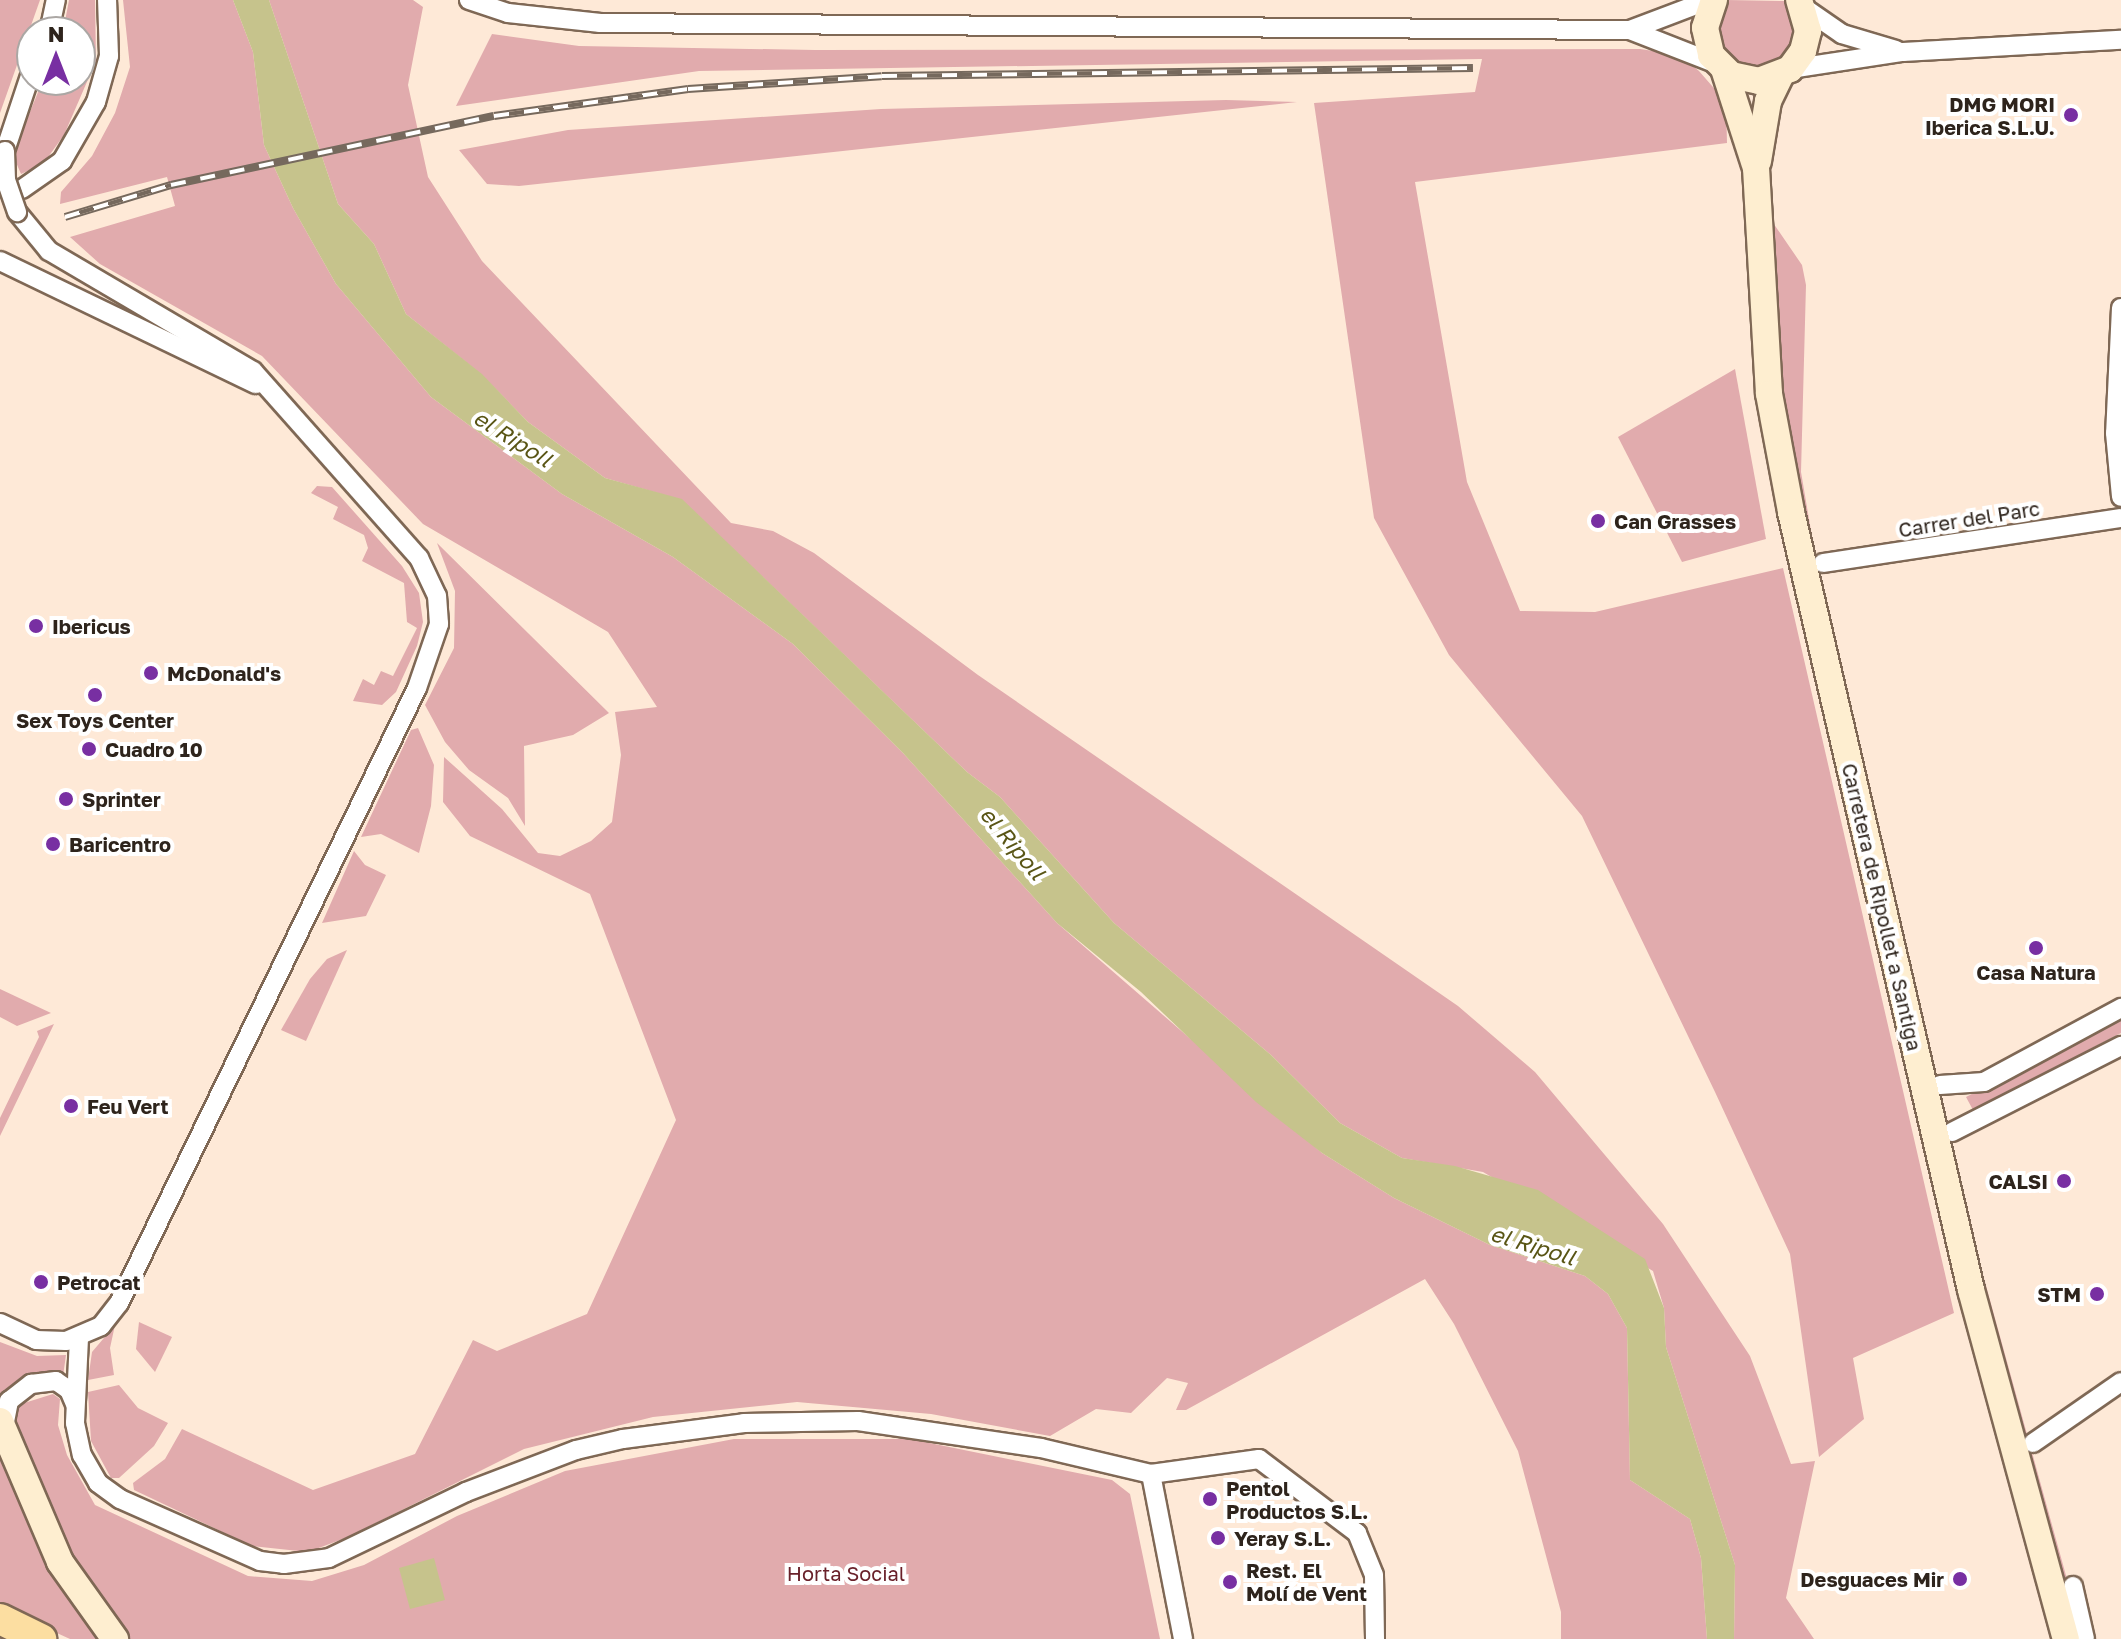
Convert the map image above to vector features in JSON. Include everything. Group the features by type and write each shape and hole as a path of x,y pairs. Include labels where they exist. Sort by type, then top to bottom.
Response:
{"main road":[{"path":"1712,0 1705,28 1722,67 1756,168"},
{"path":"1756,168 1768,101 1807,41 1801,3"},
{"path":"1722,67 1759,81 1785,73"},
{"name":"Carretera de Ripollet a Santiga","path":"1756,168 1769,394 1791,512 1971,1290 2071,1638"},
{"path":"2,1426 60,1562 115,1639"},
{"path":"0,1619 41,1639"}],"street":[{"path":"22,189 62,161 96,102 109,56 107,0"},
{"path":"469,0 508,13 600,23 1630,30 1712,0"},
{"path":"1801,3 1842,34 1903,52"},
{"path":"2101,41 2121,23"},
{"path":"1630,30 1722,67"},
{"path":"1785,73 1903,52 2121,40"},
{"path":"0,1323 36,1340 79,1338 101,1326 131,1282 436,642 437,596 426,569 239,359 49,251 17,212 6,180 5,151 23,96"},
{"path":"0,261 233,371 292,415"},
{"path":"2121,308 2115,433 2121,497"},
{"name":"Carrer del Parc","path":"1823,563 2121,518"},
{"path":"1940,1085 1984,1082 2121,1008"},
{"path":"1952,1132 2121,1046"},
{"path":"79,1338 75,1404 82,1455 108,1492 243,1555 284,1564 349,1550 466,1492 576,1450 683,1429 783,1420 866,1422 1041,1448 1151,1474 1259,1459 1357,1533 1374,1575 1375,1639"},
{"path":"2,1426 9,1401 31,1384 56,1381 69,1390 75,1404"},
{"path":"2033,1443 2121,1382"},
{"path":"1151,1474 1183,1639"},
{"name":"Carretera de Ripollet a Santiga","path":"2071,1638 2073,1586"}],"green space":[{"path":"0,0 40,0 34,16 16,16 16,68 0,113"},
{"path":"69,0 95,0 95,16 66,16"},
{"path":"123,0 233,0 253,52 264,145 293,208 336,284 431,397 562,494 673,557 793,644 903,753 1057,923 1322,1153 1394,1198 1490,1245 1585,1276 1608,1294 1627,1328 1630,1480 1690,1519 1701,1558 1707,1639 1561,1639 1561,1612 1518,1451 1454,1324 1425,1279 1186,1410 1176,1410 1188,1383 1167,1378 1131,1413 1096,1409 1050,1436 931,1414 797,1402 653,1417 524,1449 348,1537 308,1552 252,1546 134,1490 133,1483 165,1459 182,1429 313,1490 415,1454 473,1340 497,1351 587,1314 676,1120 590,894 470,836 443,802 444,757 502,809 538,853 560,856 591,841 612,822 621,755 615,712 657,707 608,632 423,524 262,356 100,264 70,237 175,206 167,177 60,204 61,192 92,156 115,113 130,67"},
{"path":"269,0 413,0 423,7 408,85 428,177 482,261 731,523 773,531 814,553 978,675 1458,1006 1535,1072 1663,1224 1750,1356 1791,1464 1815,1461 1786,1598 1814,1639 1734,1639 1735,1565 1666,1347 1664,1308 1653,1271 1483,1172 1402,1158 1340,1123 1271,1055 1114,923 1000,797 967,772 682,500 605,478 528,422 481,374 406,314 374,244 338,204"},
{"path":"1727,0 1785,1 1799,28 1783,68 1730,71 1712,21"},
{"path":"492,34 579,46 815,50 1640,49 1680,55 1699,71 1726,102 1727,143 1415,182 1467,482 1520,611 1595,612 1783,568 1954,1313 1853,1358 1864,1419 1819,1457 1790,1254 1715,1092 1582,816 1449,655 1374,518 1314,103 1475,92 1482,59 699,71 456,106"},
{"path":"36,96 81,96 64,135 43,164 21,174 15,160 18,141"},
{"path":"1226,100 1297,102 519,186 487,184 459,150 568,130 881,109"},
{"path":"1769,217 1802,265 1806,285 1801,472 1816,560 1953,1166 2070,1590 2066,1593 1970,1246 1806,535 1780,386"},
{"path":"1735,369 1766,539 1682,562 1618,437"},
{"path":"317,486 332,487 402,566 419,593 423,622 417,646 396,692 382,705 353,701 363,679 374,685 381,671 393,676 417,628 407,622 404,583 362,561 368,548 364,535 333,519 338,507 311,493"},
{"path":"437,543 609,713 573,735 524,746 525,826 508,798 469,770 445,742 425,705 454,648 455,591"},
{"path":"418,728 434,765 431,806 419,853 381,834 361,837 411,730"},
{"path":"354,851 365,865 386,875 366,916 322,923"},
{"path":"347,950 306,1041 281,1030 310,979 327,959"},
{"path":"0,989 51,1013 17,1026 0,1017"},
{"path":"2121,1017 2121,1033 1973,1110 1966,1097"},
{"path":"54,1024 0,1136 0,1118 39,1037 37,1031"},
{"path":"139,1322 172,1337 155,1372 136,1349"},
{"path":"115,1325 110,1348 114,1375 88,1380 92,1352"},
{"path":"0,1342 37,1356 66,1355 63,1376 35,1374 0,1401"},
{"path":"119,1385 138,1408 168,1423 154,1446 119,1478 111,1478 91,1441 88,1392"},
{"name":"Horta Social","path":"53,1394 60,1399 58,1425 67,1455 95,1505 248,1576 312,1581 364,1565 457,1516 565,1471 734,1439 910,1439 1112,1480 1130,1494 1160,1639 129,1639 68,1555 11,1419 21,1404"},
{"path":"0,1454 39,1551 100,1639 70,1639 0,1607"}],"water":[{"name":"el Ripoll","path":"233,0 269,0 338,204 374,244 406,314 482,374 528,422 605,478 682,499 967,772 1000,797 1114,923 1271,1055 1340,1123 1402,1158 1455,1166 1538,1190 1645,1259 1664,1308 1666,1347 1735,1565 1734,1639 1707,1639 1701,1558 1690,1519 1630,1480 1627,1328 1608,1294 1585,1276 1490,1245 1394,1198 1322,1153 1256,1102 1141,992 1057,923 903,753 793,644 673,557 562,494 431,397 336,284 293,208 264,145 253,52"},
{"path":"434,1558 445,1600 410,1609 399,1568"}],"railway":[{"path":"65,217 171,185 494,116 688,89 882,76 1473,68"}],"place":[{"name":"DMG MORI Iberica S.L.U.","path":"2071,115"},
{"name":"Can Grasses","path":"1598,521"},
{"name":"Ibericus","path":"36,626"},
{"name":"McDonald's","path":"151,673"},
{"name":"Sex Toys Center","path":"95,695"},
{"name":"Cuadro 10","path":"89,749"},
{"name":"Sprinter","path":"66,799"},
{"name":"Baricentro","path":"53,844"},
{"name":"Casa Natura","path":"2036,948"},
{"name":"Feu Vert","path":"71,1106"},
{"name":"CALSI","path":"2064,1181"},
{"name":"Petrocat","path":"41,1282"},
{"name":"STM","path":"2097,1294"},
{"name":"Pentol Productos S.L.","path":"1210,1499"},
{"name":"Yeray S.L.","path":"1218,1538"},
{"name":"Desguaces Mir","path":"1960,1579"},
{"name":"Rest. El Molí de Vent","path":"1230,1582"}]}
